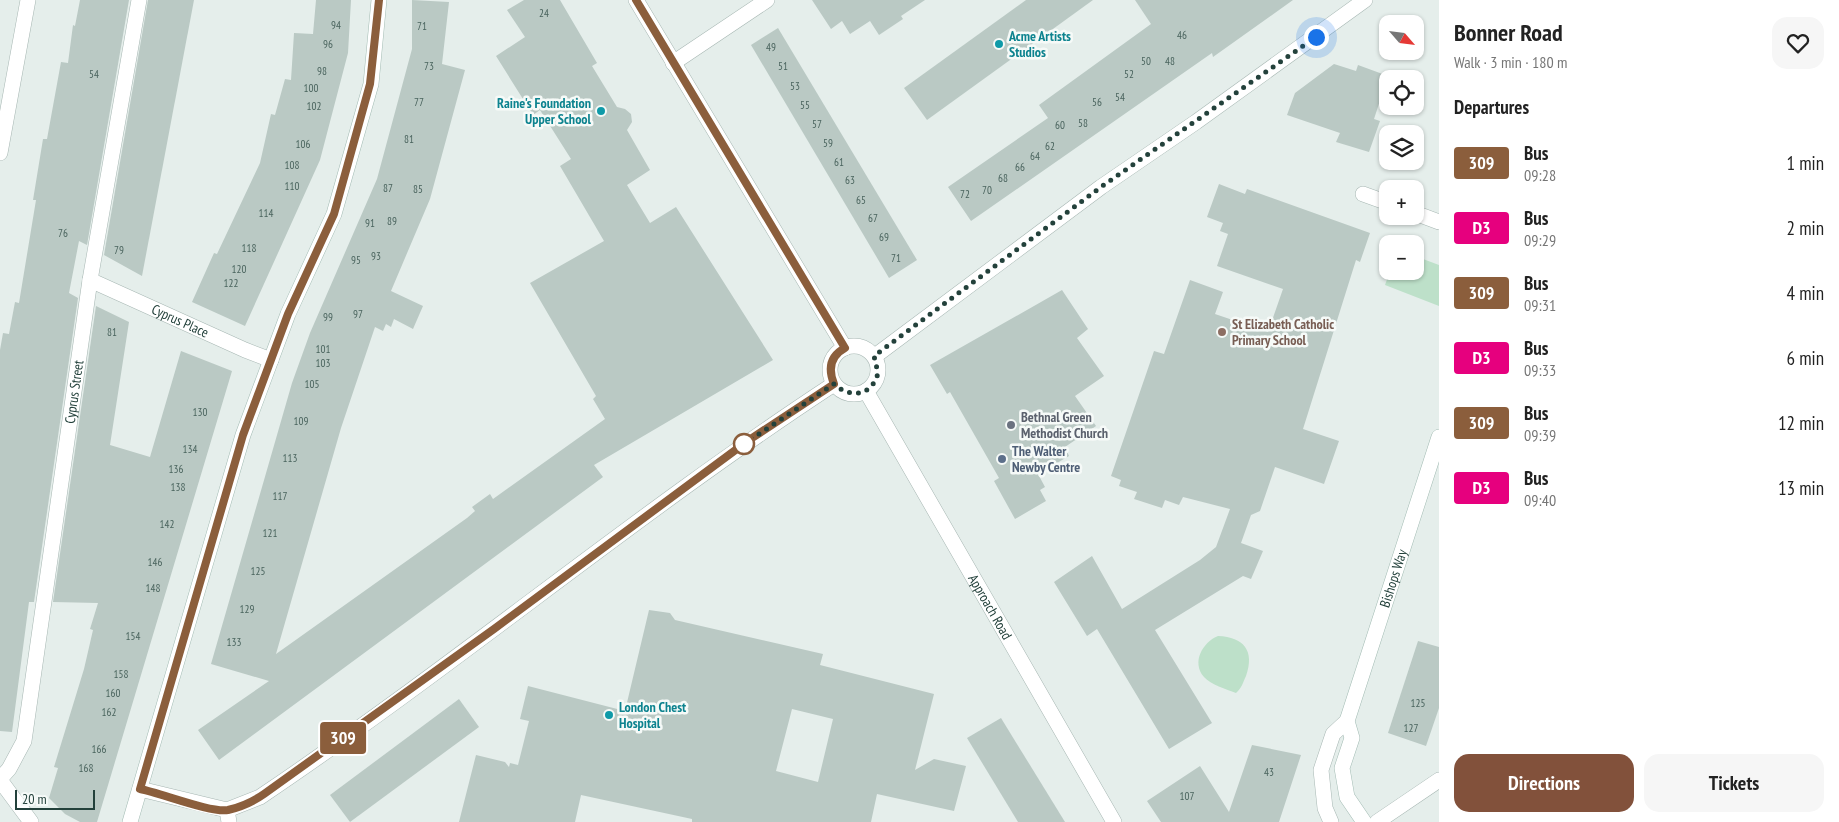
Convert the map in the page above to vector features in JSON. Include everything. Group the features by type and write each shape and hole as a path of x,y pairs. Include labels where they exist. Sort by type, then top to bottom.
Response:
{"street":[{"path":"0,153 28,0"},
{"name":"Cyprus Street","path":"0,780 10,769 24,742 90,280 139,0"},
{"path":"130,822 243,435 292,306 334,214 370,84 379,0"},
{"path":"636,0 845,348"},
{"path":"673,63 767,0"},
{"path":"874,356 1113,180 1316,37 1365,0"},
{"path":"1363,194 1379,200"},
{"path":"1424,216 1439,222"},
{"name":"Cyprus Place","path":"90,280 271,360"},
{"path":"859,346 874,356 878,373 874,384 866,391 851,394 842,391 834,384 830,366 834,358 845,348 859,346"},
{"path":"140,789 228,816 273,788 494,629 749,440 834,384"},
{"name":"Approach Road","path":"866,391 1110,816"},
{"name":"Bishops Way","path":"1331,822 1325,808 1321,770 1333,734 1347,721 1439,437"},
{"name":"Bishops Way","path":"1347,721 1352,738 1342,768 1347,797 1364,822"},
{"path":"0,780 31,822"},
{"path":"1377,822 1439,780"}],"green space":[{"path":"1424,259 1439,265 1439,306 1385,285 1387,280 1424,280"},
{"path":"1218,636 1235,639 1245,647 1248,653 1249,659 1246,676 1236,693 1211,682 1200,671 1200,653 1208,643"}],"building":[{"path":"80,0 129,0 87,245 79,241 69,293 78,298 34,602 29,602 12,732 0,731 0,350 3,333 9,334 15,302 19,303 36,200 33,200 43,139 47,139 61,62 68,63 73,25 75,26"},
{"path":"148,0 194,0 142,276 104,255"},
{"path":"316,0 351,0 348,53 320,160 245,326 192,302 214,253 217,254 260,163 271,114 275,115 285,79 291,80 294,33 313,34"},
{"path":"412,0 449,2 442,64 465,70 430,199 391,291 423,306 413,329 394,319 391,327 386,324 383,331 375,327 341,428 276,654 467,518 475,511 472,507 490,494 493,499 605,419 593,399 596,396 530,283 604,241 560,166 571,159 540,110 533,115 496,56 525,37 507,10 524,0 560,0 597,63 592,66 617,107 625,109 631,114 632,122 627,130 650,170 627,185 650,223 676,207 773,360 594,465 603,477 219,760 198,730 269,681 211,664 292,383 310,333 377,179 412,49"},
{"path":"812,0 925,0 901,16 903,19 879,35 870,21 850,34 842,21 831,29"},
{"name":"Acme Artists Studios","path":"1026,0 1093,0 927,120 904,88"},
{"path":"1135,0 1293,0 1213,57 1212,53 971,221 948,187 1048,118 1039,105 1151,24"},
{"path":"778,28 917,260 889,278 751,45"},
{"path":"1334,64 1356,71 1358,65 1379,73 1379,104 1374,119 1380,121 1369,152 1336,142 1340,133 1287,115 1295,93"},
{"path":"1219,184 1245,194 1247,189 1370,233 1360,262 1356,260 1303,429 1339,441 1324,484 1275,467 1260,511 1251,515 1241,543 1263,551 1251,579 1243,576 1155,630 1212,723 1169,749 1097,629 1087,636 1054,582 1092,556 1122,609 1200,560 1216,547 1230,509 1183,497 1179,505 1165,500 1162,508 1134,499 1137,492 1119,486 1121,480 1111,476 1154,351 1164,354 1190,280 1223,292 1215,314 1268,332 1283,289 1217,266 1228,234 1220,231 1223,223 1207,217"},
{"path":"1062,290 1088,329 1077,338 1104,376 1075,396 1096,426 1065,447 1069,456 1038,474 1045,487 1040,490 1046,501 1015,519 994,481 999,478 950,392 947,394 930,365"},
{"path":"96,306 129,322 110,445 150,457 181,351 232,371 97,822 80,822 65,814 49,798 58,768 54,767 84,669 93,630 90,629 98,603 53,602"},
{"name":"London Chest Hospital","path":"649,610 670,613 675,620 823,654 820,665 934,694 915,770 934,759 966,766 954,811 877,794 871,822 692,822 692,819 581,795 575,822 459,822 476,755 505,762 509,767 510,763 518,765 529,721 520,719 528,686 625,711","holes":["792,709 833,719 818,782 776,771"]},
{"path":"1418,641 1439,647 1439,708 1426,746 1388,733"},
{"path":"459,699 479,727 350,822 330,795"},
{"path":"1001,718 1065,822 1018,822 967,738"},
{"path":"1252,745 1301,755 1279,822 1161,822 1147,801 1200,766 1229,812"}],"bus line":[{"name":"309","path":"379,0 376,45 370,84 361,123 334,214 288,314 243,435 140,789 161,793 208,807 227,810 260,797 494,629 749,440 834,384 830,366 840,350 845,348 636,0"}],"place":[{"name":"Acme Artists Studios","path":"999,44"},
{"name":"Raine's Foundation Upper School","path":"601,111"},
{"name":"St Elizabeth Catholic Primary School","path":"1222,332"},
{"name":"Bethnal Green Methodist Church","path":"1011,425"},
{"name":"The Walter Newby Centre","path":"1002,459"},
{"name":"London Chest Hospital","path":"609,715"}],"route":[{"path":"744,444 834,384 842,391 851,394 861,393 870,388 877,379 878,373 877,360 874,356 1101,187 1316,37"}]}
